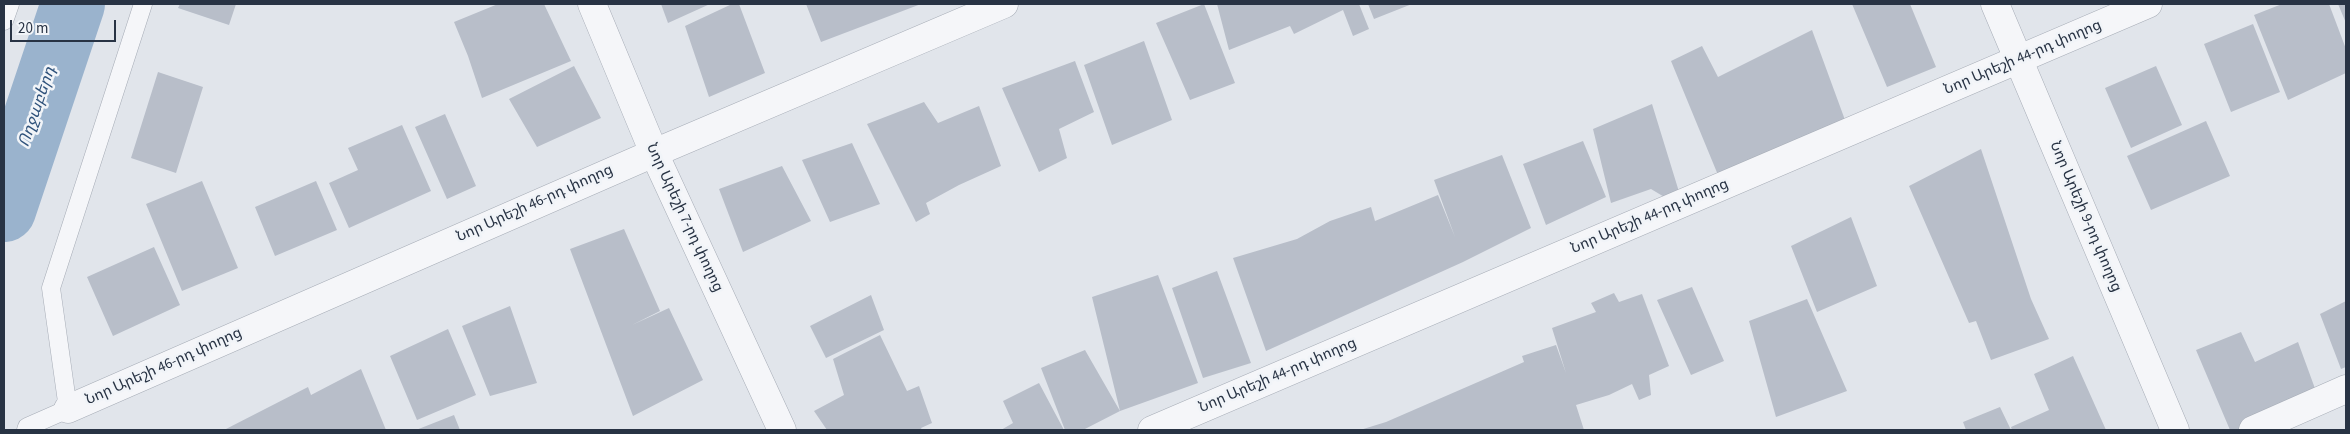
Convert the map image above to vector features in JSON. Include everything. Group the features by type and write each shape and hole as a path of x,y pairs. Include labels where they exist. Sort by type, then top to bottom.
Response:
{"street":[{"name":"Նոր Արեշի 7-րդ փողոց","path":"592,4 654,152 782,430"},
{"name":"Նոր Արեշի 46-րդ փողոց","path":"68,409 654,152 1004,4"},
{"name":"Նոր Արեշի 9-րդ փողոց","path":"1995,4 2175,430"},
{"name":"Նոր Արեշի 44-րդ փողոց","path":"1152,430 2148,4"},
{"path":"2253,430 2346,389"}],"lane":[{"path":"4,21 10,4"},
{"path":"26,430 27,427 68,409 51,288 143,4"}],"building":[{"path":"180,4 236,4 229,25 178,8"},
{"path":"498,4 544,4 571,61 482,98 454,22"},
{"path":"661,4 710,4 668,23"},
{"path":"732,4 739,4 765,73 709,97 685,26"},
{"path":"806,4 921,4 821,42"},
{"path":"1204,4 1235,83 1190,100 1156,23"},
{"path":"1217,4 1359,4 1369,29 1353,36 1343,10 1294,34 1290,26 1229,50"},
{"path":"1368,4 1412,4 1374,19"},
{"path":"1852,4 1910,4 1936,67 1887,87"},
{"path":"2282,4 2329,4 2346,49 2346,73 2288,100 2254,15"},
{"path":"2338,4 2346,4 2346,23"},
{"path":"2253,24 2280,92 2231,112 2204,44"},
{"path":"1812,30 1845,120 1718,175 1671,61 1702,46 1718,77"},
{"path":"1144,41 1172,120 1112,145 1084,65"},
{"path":"1075,61 1094,112 1059,129 1067,158 1039,172 1002,88"},
{"path":"574,66 601,118 537,147 509,99"},
{"path":"2156,66 2182,125 2131,148 2105,88"},
{"path":"158,72 203,87 176,173 131,158"},
{"path":"924,102 938,123 979,106 1001,166 959,185 926,203 930,214 916,222 867,124"},
{"path":"1652,104 1680,195 1671,201 1651,189 1611,203 1593,129"},
{"path":"445,114 476,186 447,199 415,127"},
{"path":"2206,121 2230,176 2151,210 2127,156"},
{"path":"402,125 431,191 349,228 329,183 358,170 348,148"},
{"path":"1583,141 1606,197 1546,225 1523,164"},
{"path":"852,143 880,204 830,222 802,160"},
{"path":"1981,149 2031,299 2049,339 1991,360 1976,321 1969,323 1909,186"},
{"path":"1502,155 1531,228 1463,262 1266,351 1233,258 1297,239 1330,221 1371,207 1375,221 1438,195 1455,237 1434,180"},
{"path":"782,166 811,221 743,252 719,189"},
{"path":"202,181 238,268 182,291 146,204"},
{"path":"316,181 337,230 275,256 255,207"},
{"path":"1851,217 1877,286 1817,312 1791,246"},
{"path":"624,229 660,311 632,325 669,308 703,380 633,416 570,249"},
{"path":"154,247 180,305 113,336 87,277"},
{"path":"1217,271 1251,363 1203,378 1172,288"},
{"path":"1158,275 1198,383 1120,411 1092,297"},
{"path":"1692,287 1724,361 1691,375 1657,300"},
{"path":"1614,293 1619,302 1642,294 1669,366 1649,375 1651,395 1639,400 1632,384 1609,395 1576,405 1584,430 1360,430 1386,422 1524,362 1522,356 1556,345 1566,373 1552,328 1596,312 1591,303"},
{"path":"871,295 884,330 826,358 810,326"},
{"path":"1807,299 1847,391 1776,417 1749,321"},
{"path":"2346,301 2346,367 2341,369 2320,314"},
{"path":"510,306 537,383 490,396 462,326"},
{"path":"448,329 476,395 417,420 390,356"},
{"path":"2241,332 2255,362 2298,342 2317,394 2239,430 2230,430 2196,350"},
{"path":"880,335 907,391 919,386 932,423 921,428 922,430 827,430 814,411 844,395 833,359"},
{"path":"1085,350 1120,411 1083,430 1065,430 1041,368"},
{"path":"2073,356 2106,430 2012,430 2011,427 2049,410 2034,374"},
{"path":"361,369 386,430 224,430 308,387 311,395"},
{"path":"1039,383 1064,430 1001,430 1013,423 1003,401"},
{"path":"2000,407 2011,430 1966,430 1963,422"},
{"path":"454,415 460,430 416,430"}],"waterway":[{"name":"Ողջաբերդ","path":"4,210 73,4"}]}
